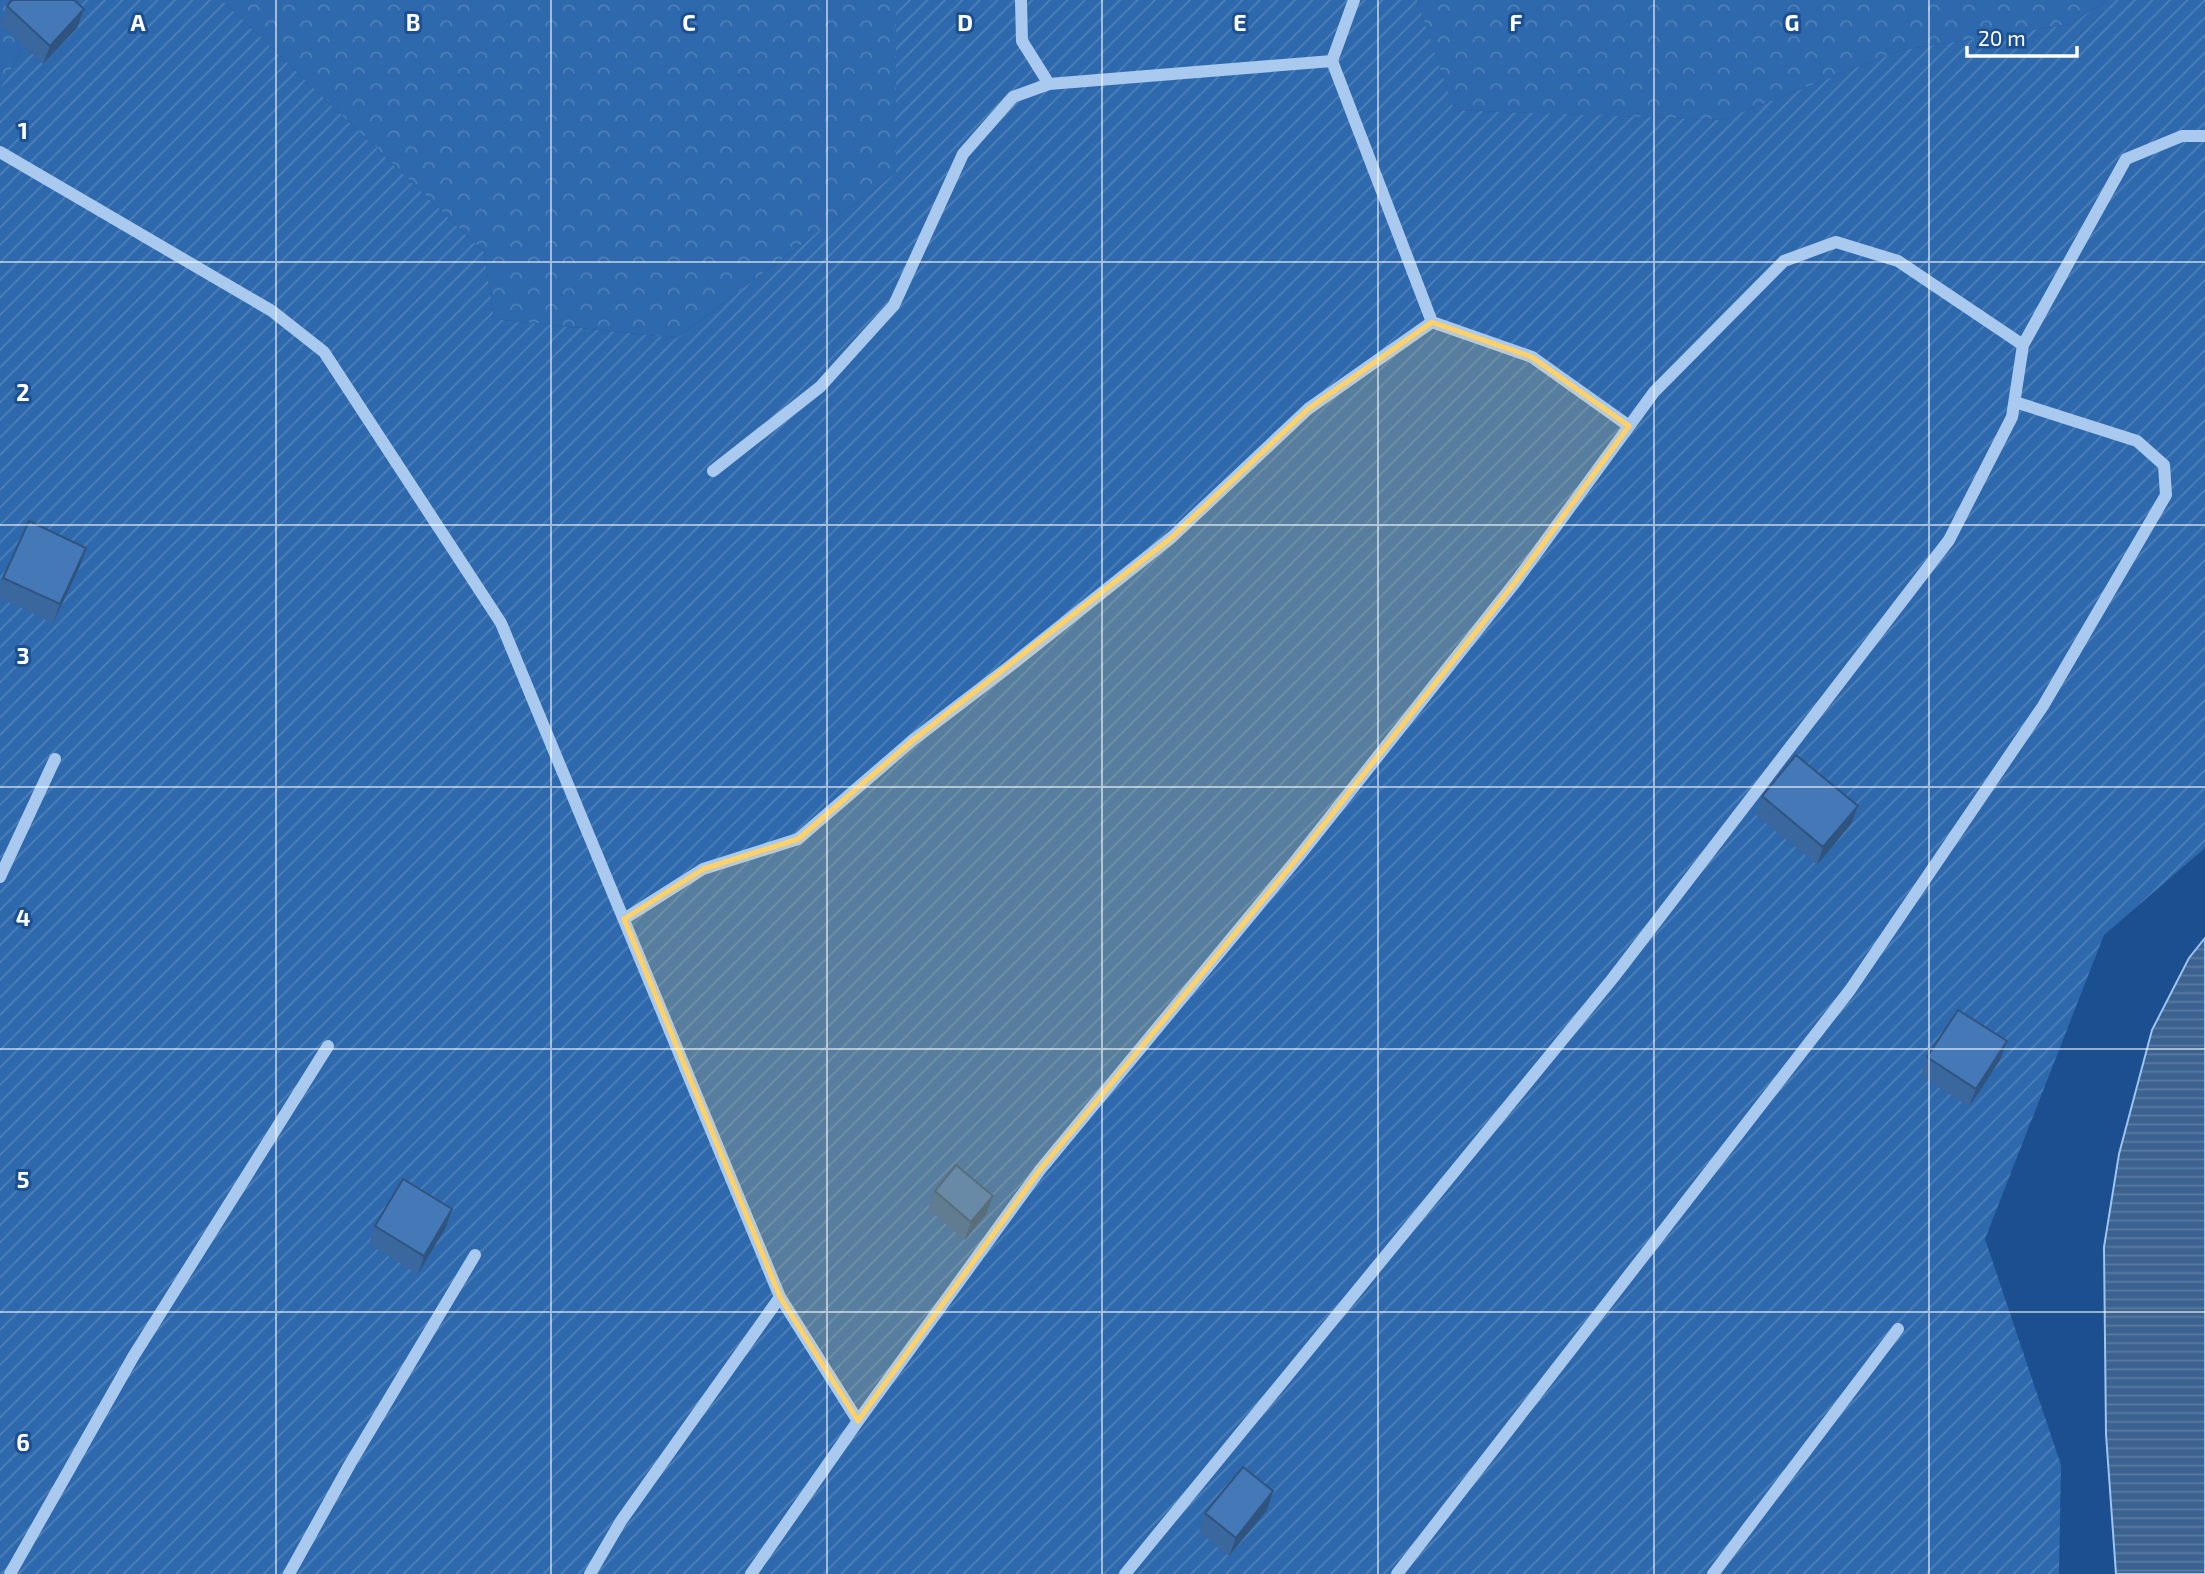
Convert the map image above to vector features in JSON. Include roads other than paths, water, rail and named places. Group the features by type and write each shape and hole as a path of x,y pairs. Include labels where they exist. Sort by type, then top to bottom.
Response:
{"street":[{"path":"1021,0 1022,40 1048,84"},
{"path":"1354,0 1332,61 1432,322 1532,357 1629,426"},
{"path":"713,471 820,387 894,305 963,154 1013,97 1048,84 1332,61"},
{"path":"1125,1574 1613,978 1949,540 2012,416 2024,345 2126,159 2182,136 2205,136"},
{"path":"0,152 272,311 324,352 501,623 779,1297 858,1421"},
{"path":"751,1574 1040,1170 1296,860 1517,580 1654,392 1784,261 1836,242 1898,261 2024,345"},
{"path":"624,919 703,869 798,839 913,740 1172,537 1308,409 1432,322"},
{"path":"1397,1574 1850,990 2043,706 2166,495 2164,465 2137,440 2015,402"},
{"path":"0,877 55,759"},
{"path":"10,1574 133,1357 328,1046"},
{"path":"289,1574 350,1464 475,1255"},
{"path":"590,1574 621,1521 779,1297"},
{"path":"1713,1574 1898,1329"}]}
